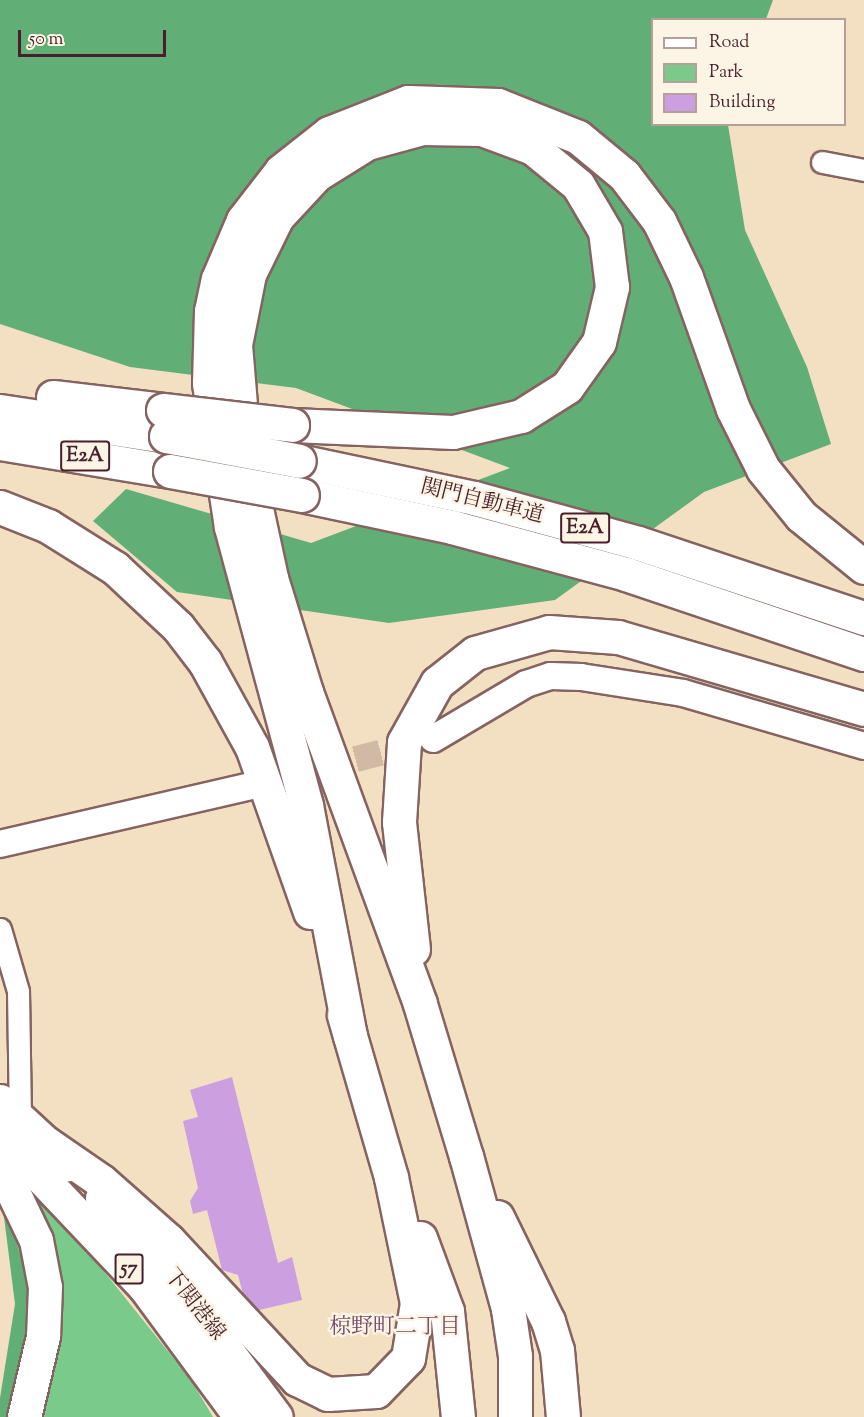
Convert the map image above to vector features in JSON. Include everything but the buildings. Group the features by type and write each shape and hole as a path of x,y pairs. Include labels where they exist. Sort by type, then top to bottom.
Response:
{"main road":[{"path":"350,1036 306,805 231,527 208,382 211,311 218,279 243,220 281,171 328,133 408,102 498,105 578,137 624,175 664,230 733,409 763,469 801,516 864,567"},
{"path":"0,392 165,423 292,425 453,432 521,416 567,387 599,342 612,287 606,231 578,185 557,164 509,136 452,126 392,134 336,159 296,194 261,243 239,309 235,383 271,578 306,692 420,1004 466,1156 508,1309 515,1356 515,1417"},
{"name":"E2A","path":"0,411 165,423"},
{"name":"関門自動車道","path":"165,423 232,448 299,460 474,498 638,543 864,618"},
{"name":"関門自動車道","path":"0,444 170,471 452,526 626,574 864,654"},
{"path":"0,507 48,526 115,568 178,627 205,662 230,702 273,797 350,1036 391,1177 415,1285 414,1341 390,1382 376,1391 346,1396 297,1379 168,1240 101,1181 46,1143"},
{"path":"420,1004 399,822 400,767 412,720 423,701 475,653 521,636 549,632 618,637 864,709"},
{"name":"下関港線","path":"7,1118 46,1143 163,1265 276,1417"},
{"name":"下関港線","path":"7,1118 145,1287 241,1417"},
{"path":"466,1156 548,1321 557,1350 563,1417"},
{"path":"0,1165 33,1231 45,1287 43,1336 24,1417"},
{"path":"391,1177 427,1252 447,1311 458,1417"}],"street":[{"path":"822,162 864,170"},
{"path":"433,739 526,684 551,676 581,677 683,693 864,746"},
{"path":"0,844 251,786"},
{"path":"0,929 18,991 7,1118"}],"green space":[{"path":"0,0 773,0 766,18 651,18 651,126 728,126 745,230 807,367 831,444 704,492 555,600 389,623 177,592 93,521 126,489 311,543 510,468 296,388 130,367 0,324"},
{"path":"26,1187 94,1259 191,1380 213,1417 35,1417"},
{"path":"2,1201 31,1284 26,1351 7,1417 0,1417 0,1398 15,1304"}],"tunnel":[{"path":"280,779 421,742"}],"district":[{"name":"椋野町二丁目","path":"395,1329"}]}
